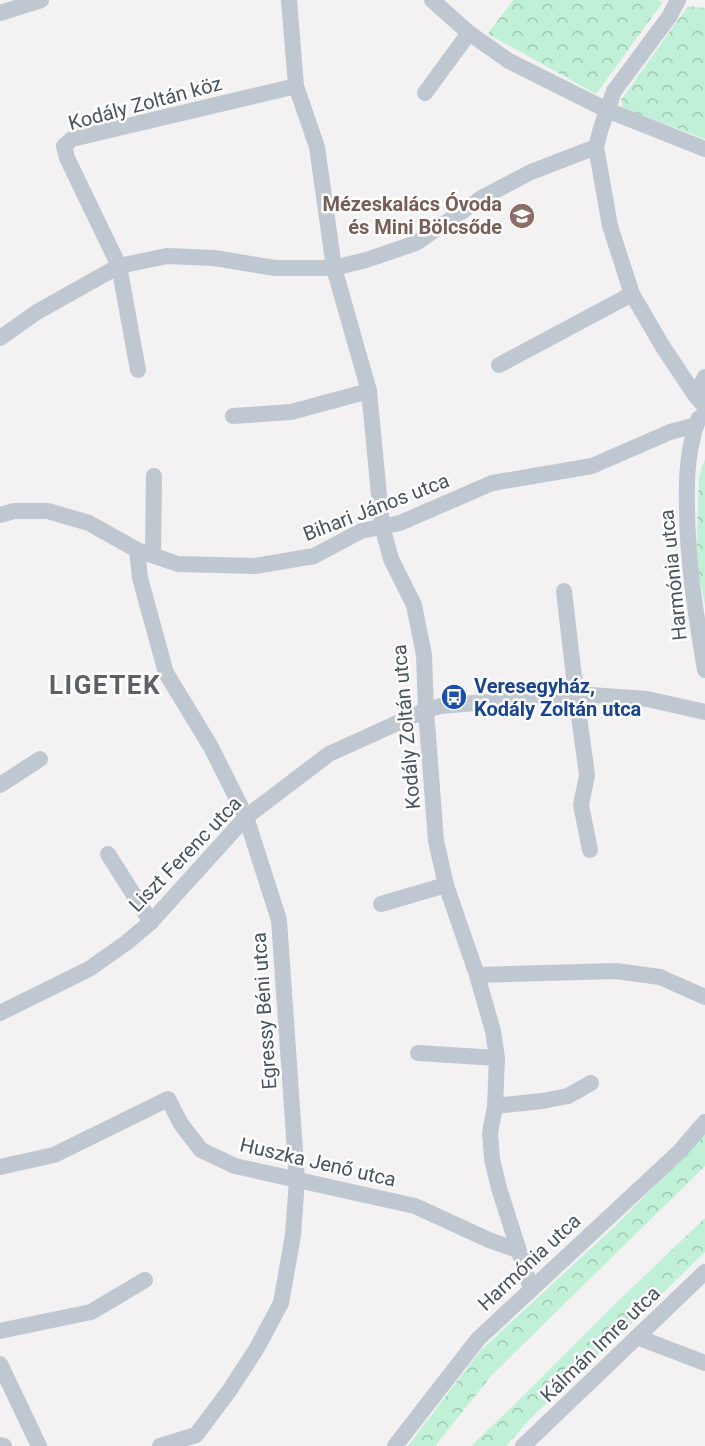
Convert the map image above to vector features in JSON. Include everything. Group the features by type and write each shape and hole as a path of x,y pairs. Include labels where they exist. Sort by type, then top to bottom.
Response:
{"street":[{"path":"0,13 41,0"},
{"name":"Kodály Zoltán utca","path":"289,0 296,86 317,147 334,268 369,391 382,526 391,559 414,605 424,655 436,841 446,885 477,975 493,1031 497,1058 495,1106 490,1133 492,1160 517,1250 531,1289"},
{"path":"432,0 469,33 509,62 607,110 705,149"},
{"path":"678,0 669,17 614,91 596,147 610,226 632,294 663,347 701,403"},
{"path":"425,93 469,33"},
{"name":"Kodály Zoltán köz","path":"119,266 67,158 64,147 72,139 296,86"},
{"path":"0,338 37,312 119,266 167,256 214,258 275,268 334,268 366,260 416,243 483,197 531,172 596,147"},
{"path":"119,266 138,370"},
{"path":"499,365 632,294"},
{"name":"Harmónia utca","path":"705,377 691,440 686,484 687,538 693,602 705,670"},
{"path":"233,416 291,412 369,391"},
{"name":"Bihari János utca","path":"0,515 14,512 48,511 89,523 145,553 178,564 255,566 314,556 361,531 400,523 492,483 592,466 670,432 696,425"},
{"name":"Egressy Béni utca","path":"154,476 140,578 166,673 211,747 246,817 279,920 297,1180 293,1235 281,1303 252,1357 196,1435 160,1446"},
{"path":"564,591 587,775 581,805 590,850"},
{"name":"Liszt Ferenc utca","path":"0,1013 89,969 126,943 151,922 246,817 329,754 426,710 441,706 576,694 648,699 705,712"},
{"path":"0,785 40,759"},
{"path":"108,854 151,922"},
{"path":"381,904 446,885"},
{"path":"477,975 616,971 660,977 705,997"},
{"path":"418,1053 497,1058"},
{"path":"495,1106 568,1096 591,1083"},
{"name":"Huszka Jenő utca","path":"0,1167 54,1155 168,1099 181,1124 201,1150 235,1166 415,1206 489,1240 517,1250"},
{"name":"Harmónia utca","path":"395,1446 478,1339 679,1152 705,1122"},
{"name":"Kálmán Imre utca","path":"524,1446 705,1272"},
{"path":"0,1331 91,1312 145,1280"},
{"path":"637,1336 705,1363"},
{"path":"0,1364 36,1446"}],"green space":[{"path":"513,0 657,0 663,2 596,94 488,34"},
{"path":"688,6 705,8 705,139 623,108 621,100"},
{"path":"705,459 705,606 696,560 699,476"},
{"path":"705,1132 705,1166 491,1376 435,1446 408,1446 480,1351 615,1226"},
{"path":"705,1218 705,1252 532,1417 506,1446 471,1446 612,1307"}],"place":[{"name":"Mézeskalács Óvoda és Mini Bölcsőde","path":"522,216"},
{"name":"Veresegyház, Kodály Zoltán utca","path":"454,697"}],"district":[{"name":"LIGETEK","path":"105,685"}]}
